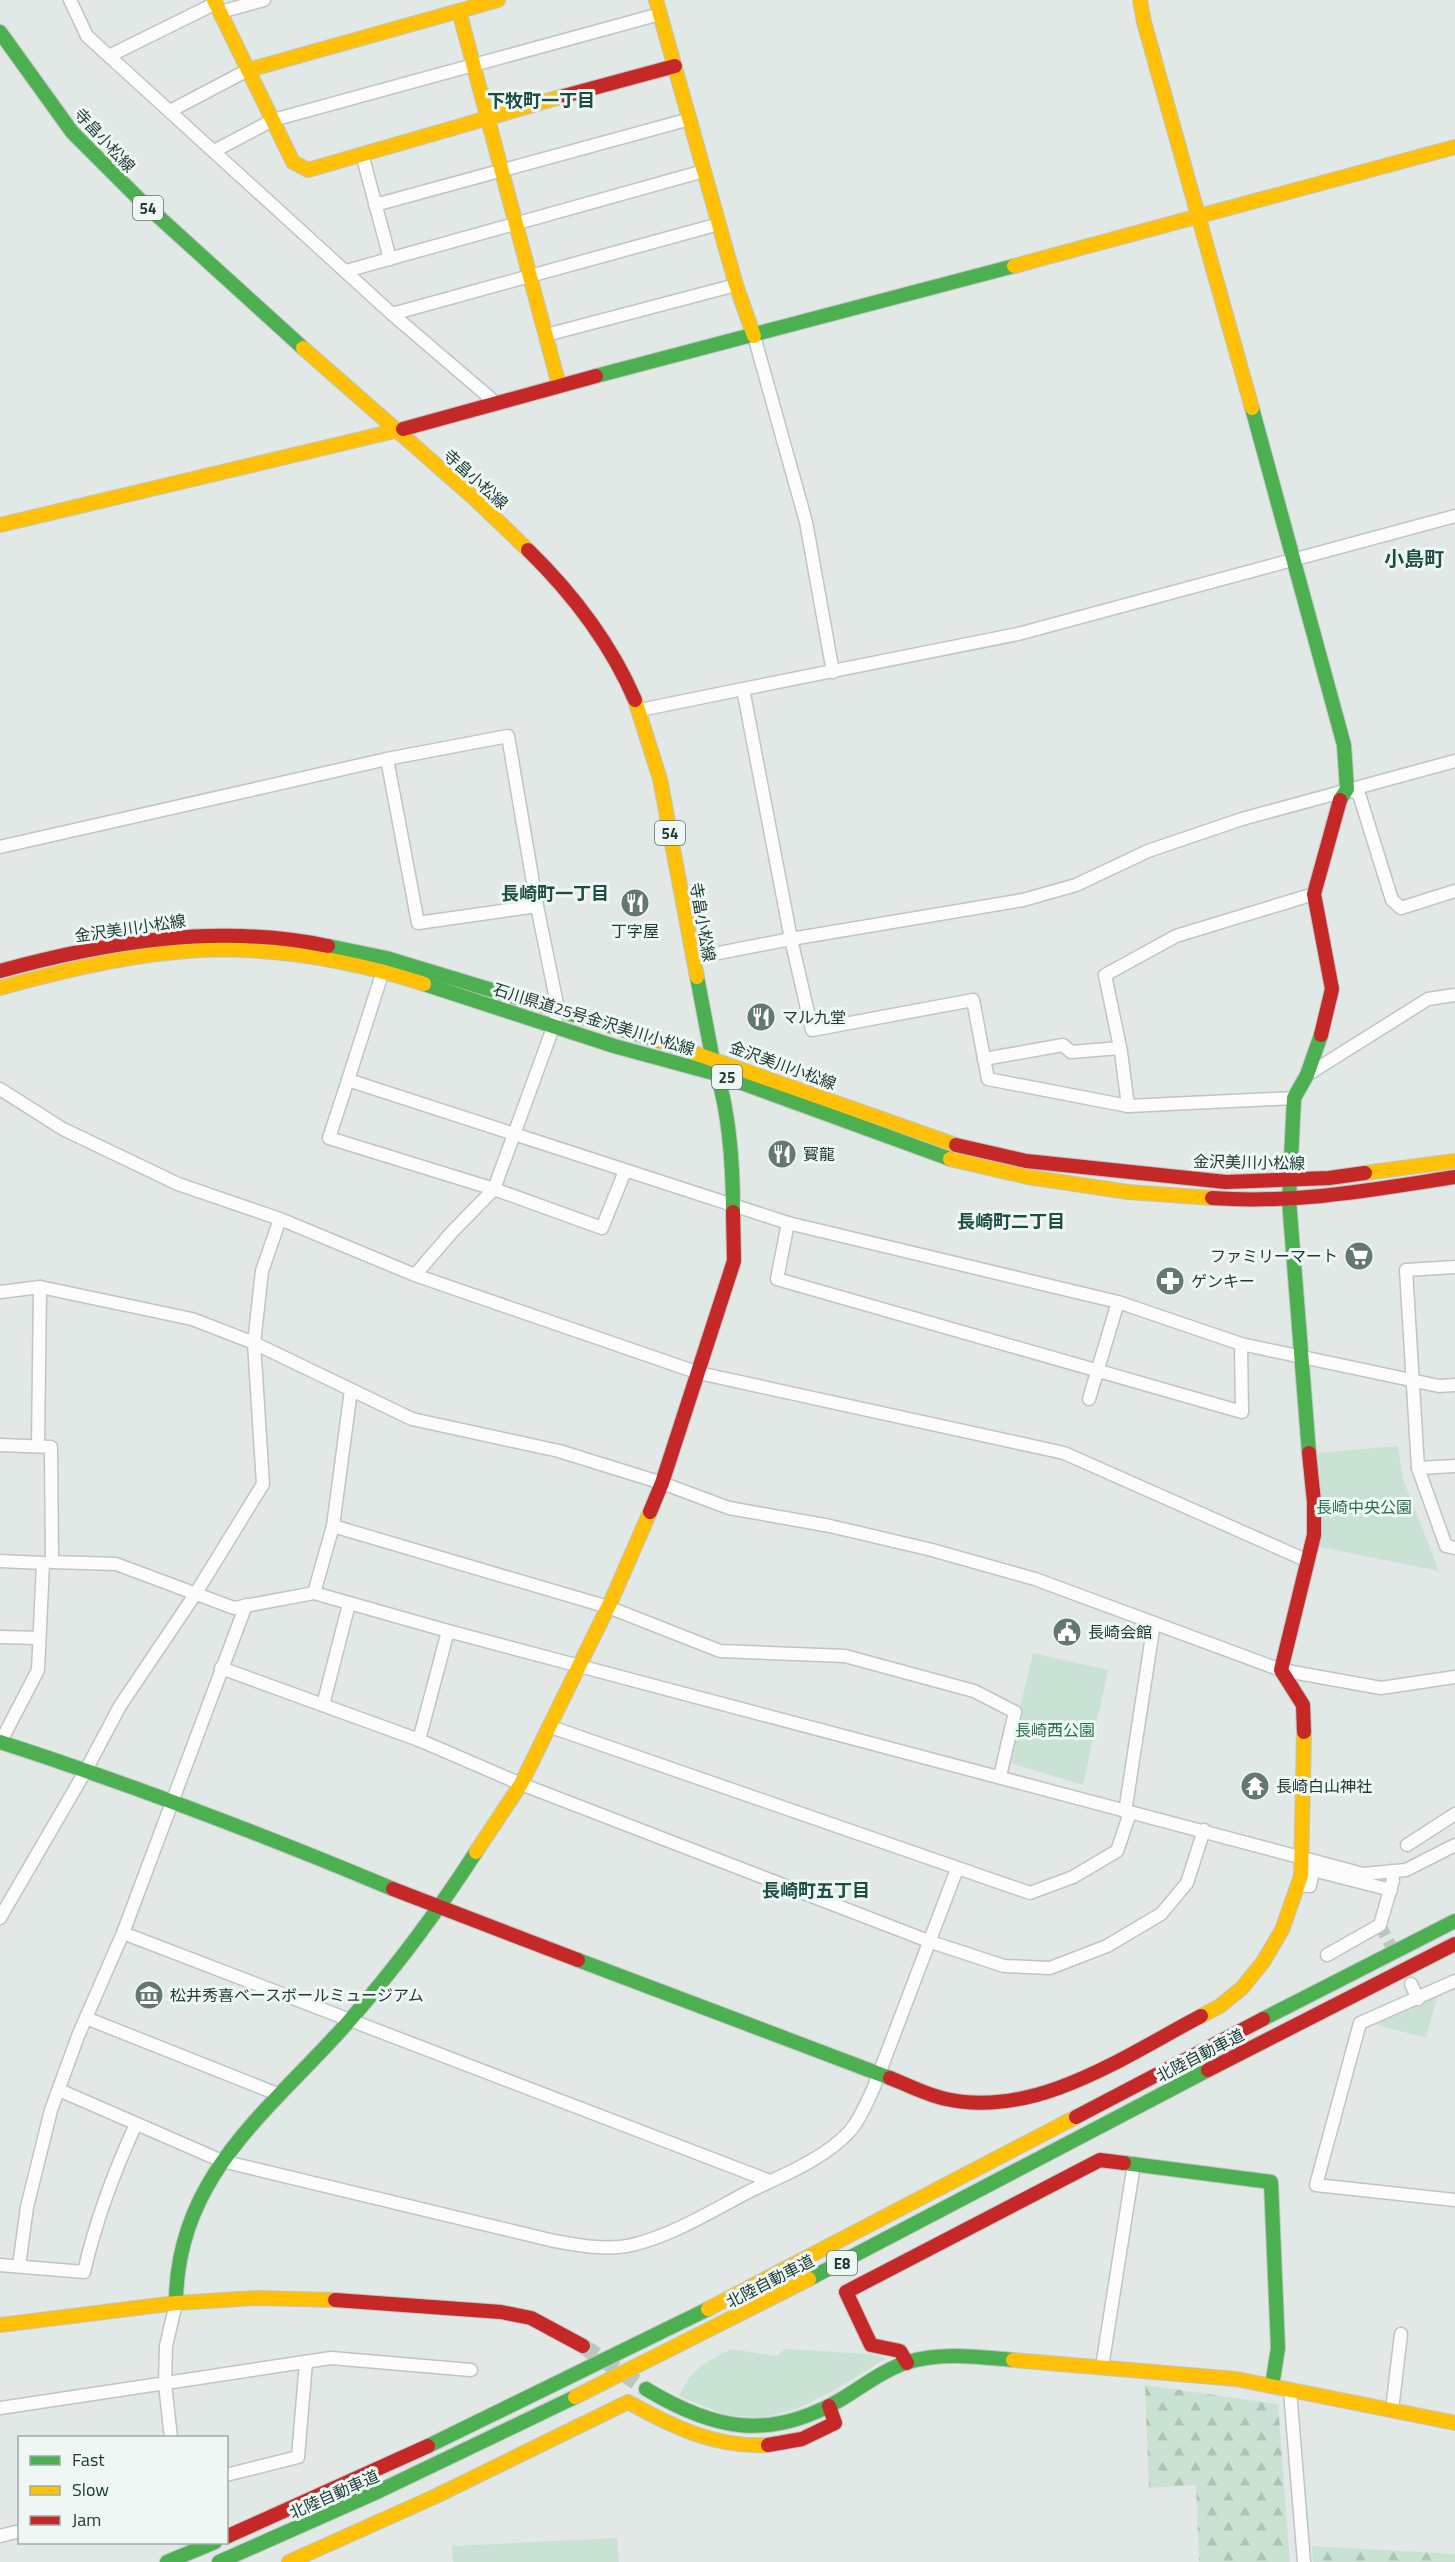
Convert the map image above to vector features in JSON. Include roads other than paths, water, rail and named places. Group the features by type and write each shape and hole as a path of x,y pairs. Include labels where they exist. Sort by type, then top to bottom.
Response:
{"main road":[{"path":"249,70 457,5 498,0"},
{"path":"656,0 736,285 754,336"},
{"path":"0,1743 86,1770 299,1850 440,1908 946,2098 990,2102 1020,2100 1065,2087 1220,2006 1242,1988 1263,1962 1282,1930 1301,1876 1305,1755 1303,1705 1281,1670 1314,1535 1314,1502 1300,1356 1289,1181 1294,1098 1307,1075 1324,1026 1332,989 1314,894 1340,799 1347,789 1344,745 1200,217 1144,22 1142,0"},
{"path":"217,5 293,162 308,170 487,117 675,66"},
{"path":"457,5 559,385"},
{"name":"寺畠小松線","path":"0,32 72,132 139,199 475,499 553,574 596,626 622,669 640,710 660,779 711,1057 724,1105 733,1186 734,1261 699,1373 662,1482 608,1607 551,1727 521,1784 440,1908 350,2020 222,2161 203,2191 186,2232 176,2275 176,2303"},
{"path":"0,525 397,431 559,385 754,336 1455,147"},
{"name":"金沢美川小松線","path":"0,971 51,957 167,937 237,935 305,941 386,958 558,1009 711,1057 940,1141 1026,1161 1226,1182 1289,1181 1414,1168 1455,1161"},
{"name":"石川県道25号金沢美川小松線","path":"0,988 63,970 172,953 242,950 296,955 382,971 614,1046 717,1074 941,1157 1028,1177 1128,1192 1230,1199 1289,1200 1337,1196 1455,1177"},
{"name":"北陸自動車道","path":"228,2536 331,2493 580,2374 830,2246 1215,2043 1455,1921"},
{"name":"北陸自動車道","path":"219,2562 339,2511 590,2392 1455,1944"},
{"path":"1355,1994 1455,1951"},
{"path":"907,2363 900,2351 871,2344 846,2292 1100,2160 1271,2181 1278,2348 1272,2386"},
{"path":"0,2325 176,2303 257,2298 465,2308 531,2318 583,2346"},
{"path":"646,2389 694,2417 717,2424 766,2427 791,2421 829,2406 868,2382 907,2363 940,2357 970,2356 1236,2379 1455,2423"},
{"path":"289,2562 434,2497 628,2402 675,2428 718,2443 754,2447 799,2440 835,2423 829,2406"},
{"path":"167,2562 210,2544"}],"street":[{"path":"70,0 87,36 392,314 495,403"},
{"path":"109,56 217,5 264,0"},
{"path":"214,151 273,120 660,14"},
{"path":"170,111 249,70"},
{"path":"375,205 690,119"},
{"path":"362,154 390,259"},
{"path":"346,272 704,171"},
{"path":"392,314 719,224"},
{"path":"546,334 736,285"},
{"path":"754,336 806,522 833,672"},
{"path":"640,710 1018,634 1455,516"},
{"path":"743,689 791,939 812,1030 973,1000 988,1079 1128,1106 1294,1098"},
{"path":"0,848 387,759 508,736 537,906 558,1009 494,1190 452,1232 415,1275"},
{"path":"387,759 418,923 537,906"},
{"path":"693,958 1023,900 1076,885 1148,851 1242,819 1455,761"},
{"path":"1347,789 1359,794 1392,900 1401,908 1455,891"},
{"path":"1128,1106 1120,1048 1105,975 1176,936 1314,894"},
{"path":"382,971 329,1138 602,1227 625,1171"},
{"path":"1307,1075 1428,999 1455,995"},
{"path":"984,1059 1063,1045 1071,1052 1120,1048"},
{"path":"348,1080 788,1223 1118,1302 1241,1344 1439,1386 1455,1385"},
{"path":"0,1089 63,1129 178,1184 280,1220 415,1275 699,1373 1065,1453 1308,1561"},
{"path":"1,1915 86,1770 120,1706 196,1593 263,1484 254,1343 262,1271 280,1220"},
{"path":"788,1223 777,1279 1242,1412 1241,1344"},
{"path":"1455,1267 1406,1270 1418,1468 1446,1546 1455,1548"},
{"path":"38,1446 40,1287"},
{"path":"0,1292 40,1287 192,1319 254,1343 412,1419 559,1451 662,1482 729,1508 830,1526 1035,1579 1281,1670 1381,1688 1455,1677"},
{"path":"1089,1399 1118,1302"},
{"path":"314,1593 333,1526 351,1390"},
{"path":"0,1445 51,1447 52,1562 116,1564 234,1608 314,1593 448,1631 999,1776 1127,1813 1204,1830 1363,1874 1406,1870 1455,1845"},
{"path":"1418,1468 1455,1466"},
{"path":"333,1526 608,1607 720,1651 799,1656 845,1656 974,1692 1015,1712 999,1776"},
{"path":"0,1561 43,1563 38,1670 0,1743"},
{"path":"323,1705 349,1604"},
{"path":"19,2266 29,2197 46,2127 58,2090 123,1933 246,1605"},
{"path":"551,1727 1030,1893 1073,1877 1117,1851 1127,1813 1154,1623"},
{"path":"419,1740 448,1631"},
{"path":"0,1637 39,1638"},
{"path":"221,1668 419,1740 521,1784 931,1942 1004,1966 1050,1968 1107,1946 1161,1914 1187,1883 1204,1830"},
{"path":"1407,1845 1455,1814"},
{"path":"58,2090 222,2161 550,2240 591,2246 630,2245 671,2232 770,2181 833,2146 850,2130 863,2113 880,2073 957,1869"},
{"path":"1298,1885 1310,1886 1313,1870 1390,1890"},
{"path":"1327,1955 1380,1925 1393,1880 1392,1871"},
{"path":"123,1933 770,2181"},
{"path":"1455,1981 1360,2023 1316,2185 1455,2200"},
{"path":"1411,1984 1418,1999"},
{"path":"86,2018 280,2095"},
{"path":"0,2265 84,2272 94,2228 109,2184 136,2124"},
{"path":"1102,2367 1134,2164"},
{"path":"171,2436 165,2384 166,2346 176,2303"},
{"path":"1392,2410 1401,2334"},
{"path":"0,2408 331,2358 471,2370"},
{"path":"228,2474 298,2457 306,2362"},
{"path":"1290,2391 1304,2562"},
{"path":"0,2536 18,2532"}],"tunnel":[{"path":"1380,1925 1396,1956"},
{"path":"583,2346 646,2389"}],"place":[{"name":"丁字屋","path":"635,903"},
{"name":"マル九堂","path":"761,1017"},
{"name":"寳龍","path":"782,1154"},
{"name":"ファミリーマート","path":"1359,1256"},
{"name":"ゲンキー","path":"1170,1281"},
{"name":"長崎会館","path":"1067,1632"},
{"name":"長崎白山神社","path":"1255,1786"},
{"name":"松井秀喜ベースボールミュージアム","path":"149,1995"}],"district":[{"name":"下牧町一丁目","path":"541,100"},
{"name":"小島町","path":"1414,558"},
{"name":"長崎町一丁目","path":"555,893"},
{"name":"長崎町二丁目","path":"1011,1221"},
{"name":"長崎町五丁目","path":"816,1890"}],"park label":[{"name":"長崎中央公園","path":"1364,1507"},
{"name":"長崎西公園","path":"1055,1730"}]}
